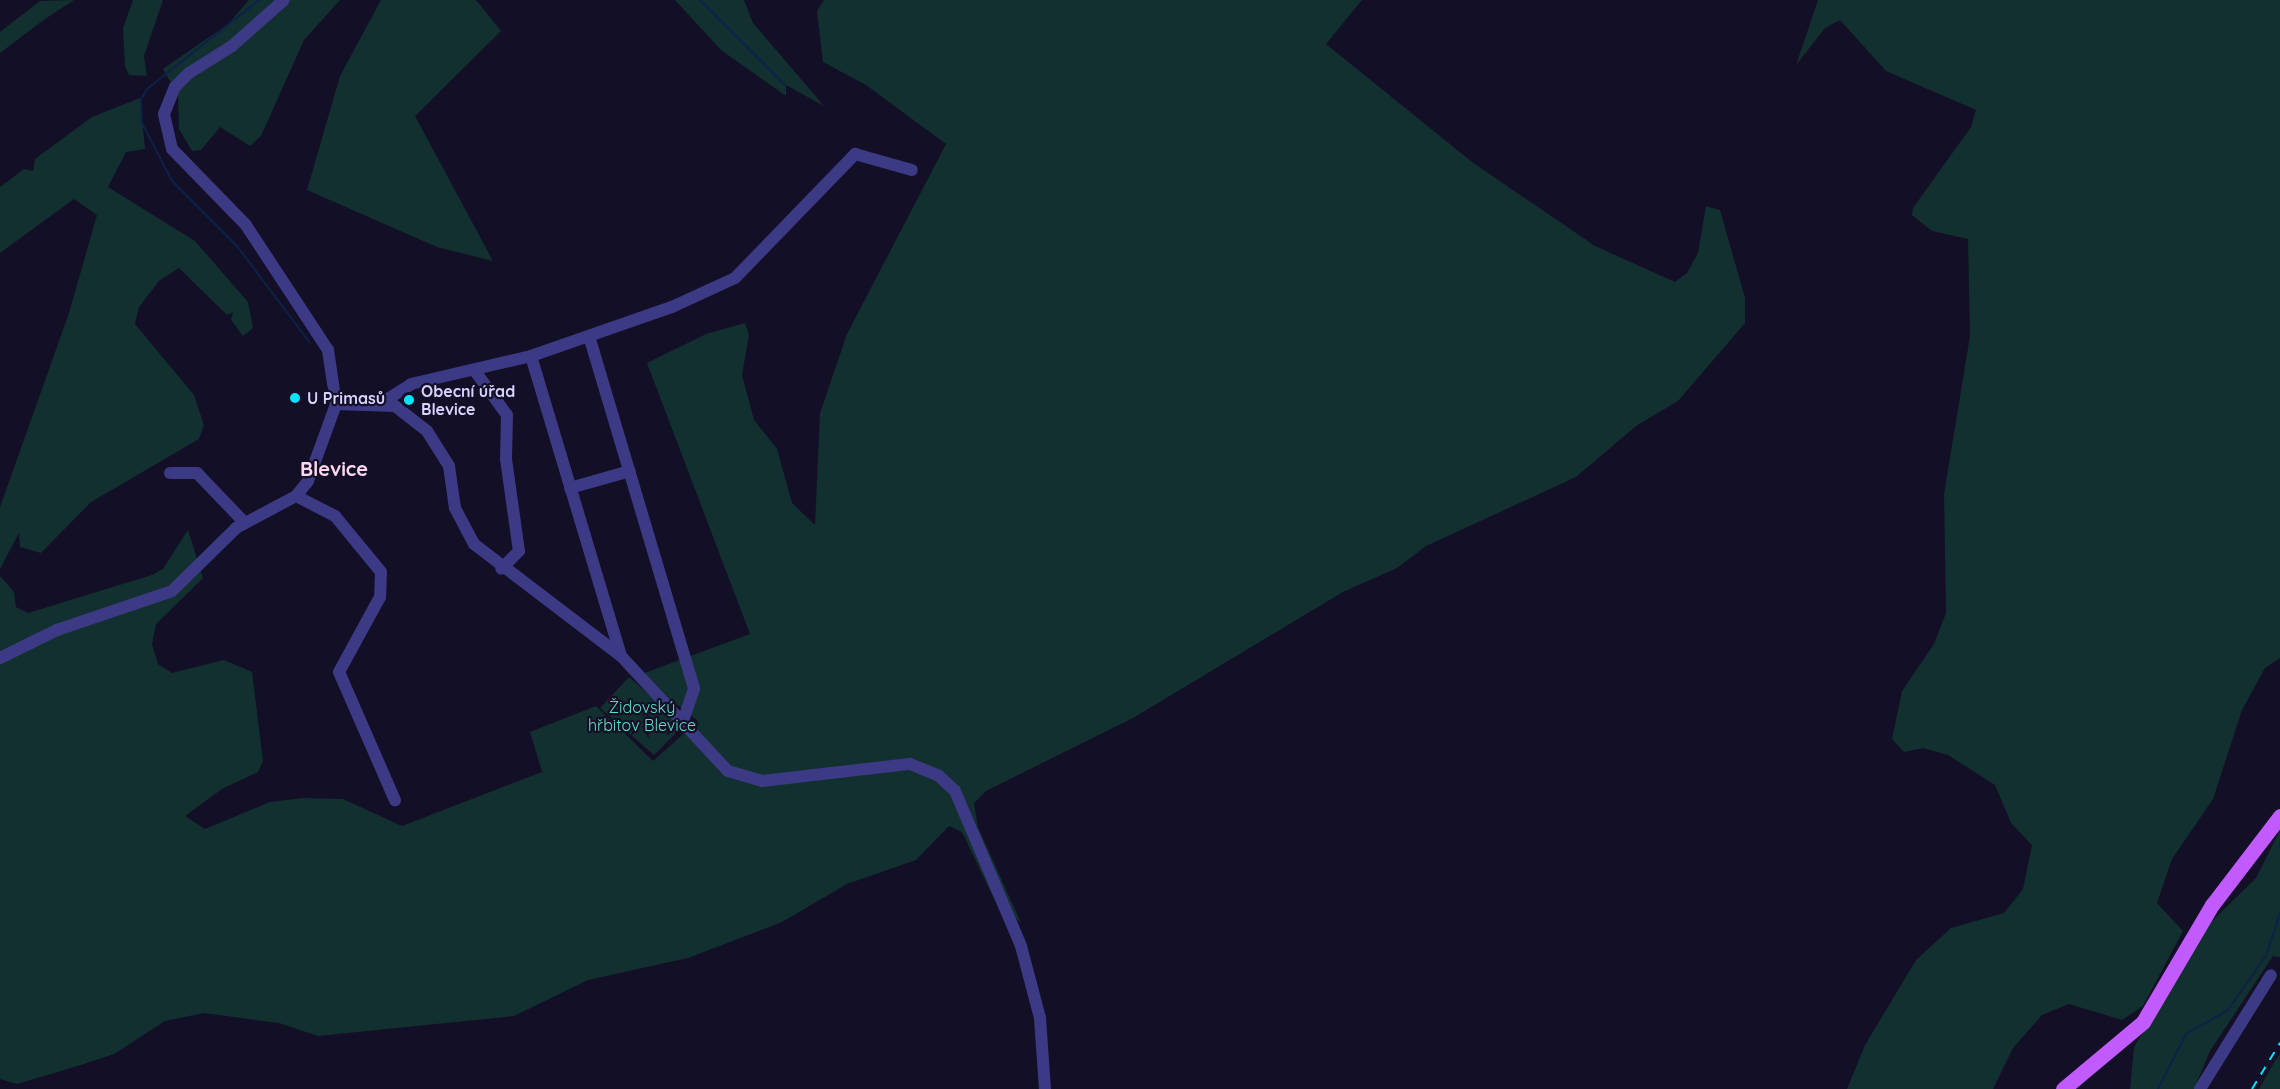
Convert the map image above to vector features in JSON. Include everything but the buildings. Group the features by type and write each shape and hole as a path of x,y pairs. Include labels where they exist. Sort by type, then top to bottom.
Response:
{"main road":[{"path":"2063,1089 2143,1022 2216,900 2280,816"}],"street":[{"path":"0,658 57,630 172,591 245,523 296,496 308,481 336,404 328,350 246,225 172,149 165,133 164,114 175,87 284,0"},
{"path":"378,405 411,384 531,356 589,336 735,278 855,154 912,170"},
{"path":"589,336 694,689 683,721"},
{"path":"531,356 621,656"},
{"path":"475,370 507,415 506,459 519,551 501,569"},
{"path":"336,404 395,406 427,431 449,466 463,531 501,569 621,656 728,771 762,781 910,764 939,776 955,791 1021,946 1040,1018 1044,1089"},
{"path":"570,488 630,471"},
{"path":"170,473 197,473 245,523"},
{"path":"296,496 335,516 381,572 380,597 339,672 395,800"},
{"path":"2200,1089 2271,975"}],"green space":[{"path":"74,0 0,53 0,32 40,1"},
{"path":"133,0 163,0 144,56 147,76 129,75 125,66 123,28"},
{"path":"249,0 340,0 304,40 261,136 250,146 220,127 201,150 192,151 179,129 178,95 163,69 228,24"},
{"path":"381,0 476,0 501,31 415,116 493,261 437,247 307,190 340,76"},
{"path":"675,0 744,0 753,23 824,106 786,85 786,96 721,50"},
{"path":"824,0 1362,0 1326,44 1472,162 1595,246 1675,282 1687,273 1698,253 1706,206 1720,210 1745,298 1745,323 1678,401 1636,426 1576,477 1426,546 1397,568 1343,592 1133,718 986,791 974,803 978,827 1021,923 994,899 962,832 949,826 916,860 847,884 782,922 688,958 588,980 514,1016 318,1036 279,1023 204,1013 165,1021 114,1054 81,1065 17,1084 0,1079 0,576 14,592 16,607 28,613 152,575 163,569 188,530 203,578 156,624 152,644 158,664 172,673 224,660 252,672 263,761 258,772 222,789 185,816 205,829 270,802 303,798 343,799 402,826 542,772 530,732 596,706 653,761 698,721 639,675 750,634 647,363 706,334 745,323 749,335 742,375 754,420 777,449 792,503 815,525 820,413 847,334 946,144 866,85 823,62 817,11"},
{"path":"1818,0 2280,0 2280,658 2265,668 2242,710 2213,799 2172,859 2157,903 2183,931 2143,1006 2122,1020 2069,1004 2042,1015 2013,1048 1993,1089 1847,1089 1865,1045 1916,960 1951,928 2004,913 2023,889 2032,845 2011,823 1995,785 1948,755 1923,748 1904,752 1892,739 1902,691 1934,644 1946,613 1944,494 1970,336 1968,239 1932,231 1912,215 1913,208 1971,127 1976,110 1886,71 1840,20 1825,28 1796,65"},
{"path":"140,98 145,149 126,152 108,187 195,241 248,302 253,328 243,336 231,320 233,312 227,315 179,268 159,281 139,307 135,324 194,395 204,425 199,439 91,502 41,553 20,547 19,533 0,569 0,507 69,313 97,215 74,199 0,253 0,187 24,169 33,171 35,159 92,117"},
{"name":"Židovský hřbitov Blevice","path":"629,677 684,725 654,755 600,708"},
{"path":"2280,830 2280,957 2273,956 2210,1051 2194,1089 2130,1089 2134,1047 2210,923 2256,878"},
{"path":"2280,1054 2280,1089 2259,1089 2276,1059"}],"waterway":[{"path":"259,0 147,89 141,99 142,123 172,181 237,246 310,343"},
{"path":"700,0 785,85"},
{"path":"2280,843 2280,849"},
{"path":"2158,1089 2186,1034 2228,1010 2266,956 2280,913"}],"railway":[{"path":"2252,1089 2280,1043"}],"place":[{"name":"U Primasů","path":"295,398"},
{"name":"Obecní úřad Blevice","path":"409,400"}],"district":[{"name":"Blevice","path":"334,468"}]}
